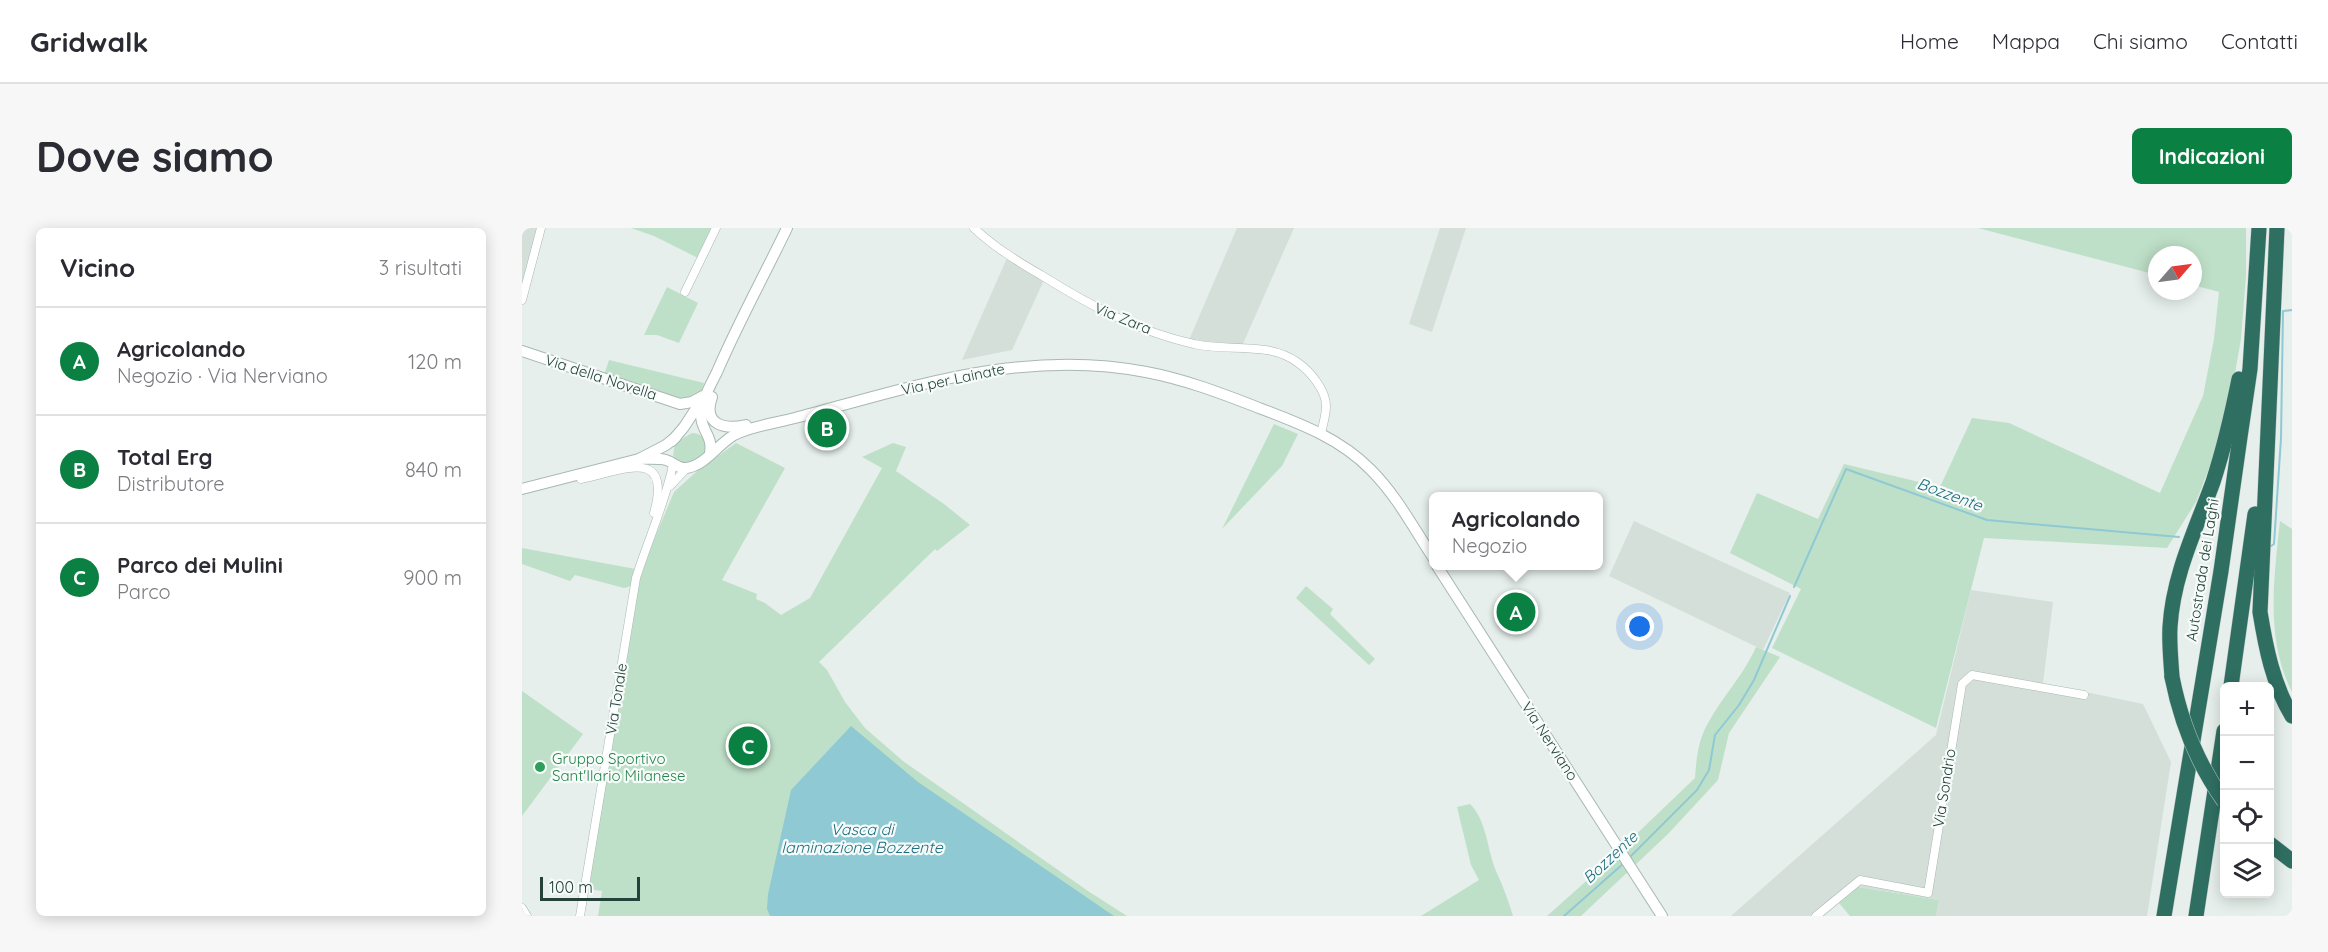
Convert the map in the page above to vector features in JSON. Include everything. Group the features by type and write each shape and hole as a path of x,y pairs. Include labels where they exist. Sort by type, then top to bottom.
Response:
{"highway":[{"name":"Autostrada dei Laghi","path":"2164,916 2224,549 2250,369 2259,228"},
{"path":"2232,682 2258,487 2272,228"},
{"path":"2277,228 2260,612 2266,650 2276,683 2292,716"},
{"path":"2220,795 2201,765 2176,701 2172,677 2170,627 2175,592 2184,557 2213,482 2228,433 2254,300"},
{"path":"2196,916 2223,736"},
{"path":"2274,847 2292,861"}],"street":[{"path":"522,300 541,228"},
{"path":"685,292 716,228"},
{"path":"522,489 639,459 666,445 698,412 787,228"},
{"name":"Via Zara","path":"974,228 1004,253 1111,315 1191,344 1267,351 1291,358 1307,371 1323,394 1326,406 1321,434"},
{"path":"727,350 728,363 709,405 712,419 720,425 735,428 803,412 814,413"},
{"name":"Via della Novella","path":"522,351 683,403 698,412"},
{"name":"Via per Lainate","path":"710,453 735,435 814,413 976,372 1018,366 1060,364 1103,365 1158,374 1212,390 1321,434"},
{"path":"669,487 672,463 669,447 680,431 686,414 683,403 706,392"},
{"path":"639,459 662,459 679,468 695,465 710,453 712,442 698,412"},
{"path":"680,431 696,428 706,431"},
{"name":"Via per Lainate","path":"706,431 735,435"},
{"path":"1321,434 1348,450 1378,478 1392,494 1429,551"},
{"path":"553,481 582,479 642,467 659,482 652,529"},
{"path":"669,487 687,468"},
{"name":"Via Tonale","path":"580,916 636,578 669,487"},
{"name":"Via Nerviano","path":"1440,570 1662,916"},
{"name":"Via Sondrio","path":"1816,916 1860,880 1928,893 1962,684 1972,675 2084,695"},
{"path":"522,908 527,916"}],"shaded area":[{"path":"522,228 539,228 522,292"},
{"path":"1237,228 1294,228 1242,346 1206,345 1189,340"},
{"path":"1440,228 1466,228 1432,332 1409,324"},
{"path":"1007,258 1044,280 1012,350 962,360"},
{"path":"1634,521 1790,593 1763,650 1609,576"},
{"path":"1971,590 2053,602 2043,683 2143,704 2171,762 2147,916 1936,916 1939,900 1858,887 1824,916 1731,916 1936,735"}],"green space":[{"path":"631,228 711,228 698,258 654,236"},
{"path":"1978,228 2246,228 2246,276 2241,339 2226,424 2196,502 2167,548 1984,538 1936,728 1772,648 1801,589 1730,553 1757,493 1818,519 1844,464 1940,487 1972,418 2009,423 2160,493 2203,396 2214,339 2219,292 2202,287 2202,246 2148,246 2148,273"},
{"path":"667,287 698,303 679,343 657,335 644,335"},
{"path":"609,360 704,383 701,392 691,397 676,398 604,375"},
{"path":"1274,424 1298,434 1282,466 1222,529"},
{"path":"692,433 700,435 705,440 707,446 704,454 699,459 686,464 677,461 673,455 675,443"},
{"path":"736,443 785,468 722,580 757,594 756,599 781,615 810,598 882,468 862,457 893,443 906,447 896,471 970,525 937,551 935,549 819,662 827,670 845,702 865,728 903,761 1127,916 598,916 602,891 588,889 638,584 624,588 575,575 570,581 522,564 522,548 641,570 674,492 696,472"},
{"path":"2280,521 2292,529 2292,692 2283,672 2275,630 2274,586"},
{"path":"1306,586 1333,609 1330,614 1375,659 1369,665 1296,598"},
{"path":"1756,647 1780,657 1729,733 1718,780 1668,834 1581,916 1547,916 1695,778 1698,752 1707,724"},
{"name":"Gruppo Sportivo Sant'Ilario Milanese","path":"522,691 583,734 522,816"},
{"path":"1470,804 1480,819 1493,863 1513,916 1421,916 1479,880 1471,865 1457,807"},
{"path":"1858,887 1939,900 1936,916 1850,916 1839,903"}],"water":[{"name":"Vasca di laminazione Bozzente","path":"851,726 918,782 1114,916 770,916 767,909 768,894 791,790"}],"waterway":[{"name":"Bozzente","path":"2271,546 2274,544 2281,438 2283,311 2292,310"},
{"name":"Bozzente","path":"1794,587 1846,469 1987,520 2179,537"},
{"name":"Bozzente","path":"1630,857 1697,790 1709,770 1715,735 1739,705 1754,680 1790,596"},
{"name":"Bozzente","path":"1564,916 1624,863"}],"place":[{"name":"Total Erg","path":"827,428"},
{"name":"Agricolando","path":"1516,612"},
{"name":"Parco dei Mulini","path":"748,746"},
{"name":"Gruppo Sportivo Sant'Ilario Milanese","path":"540,767"}]}
